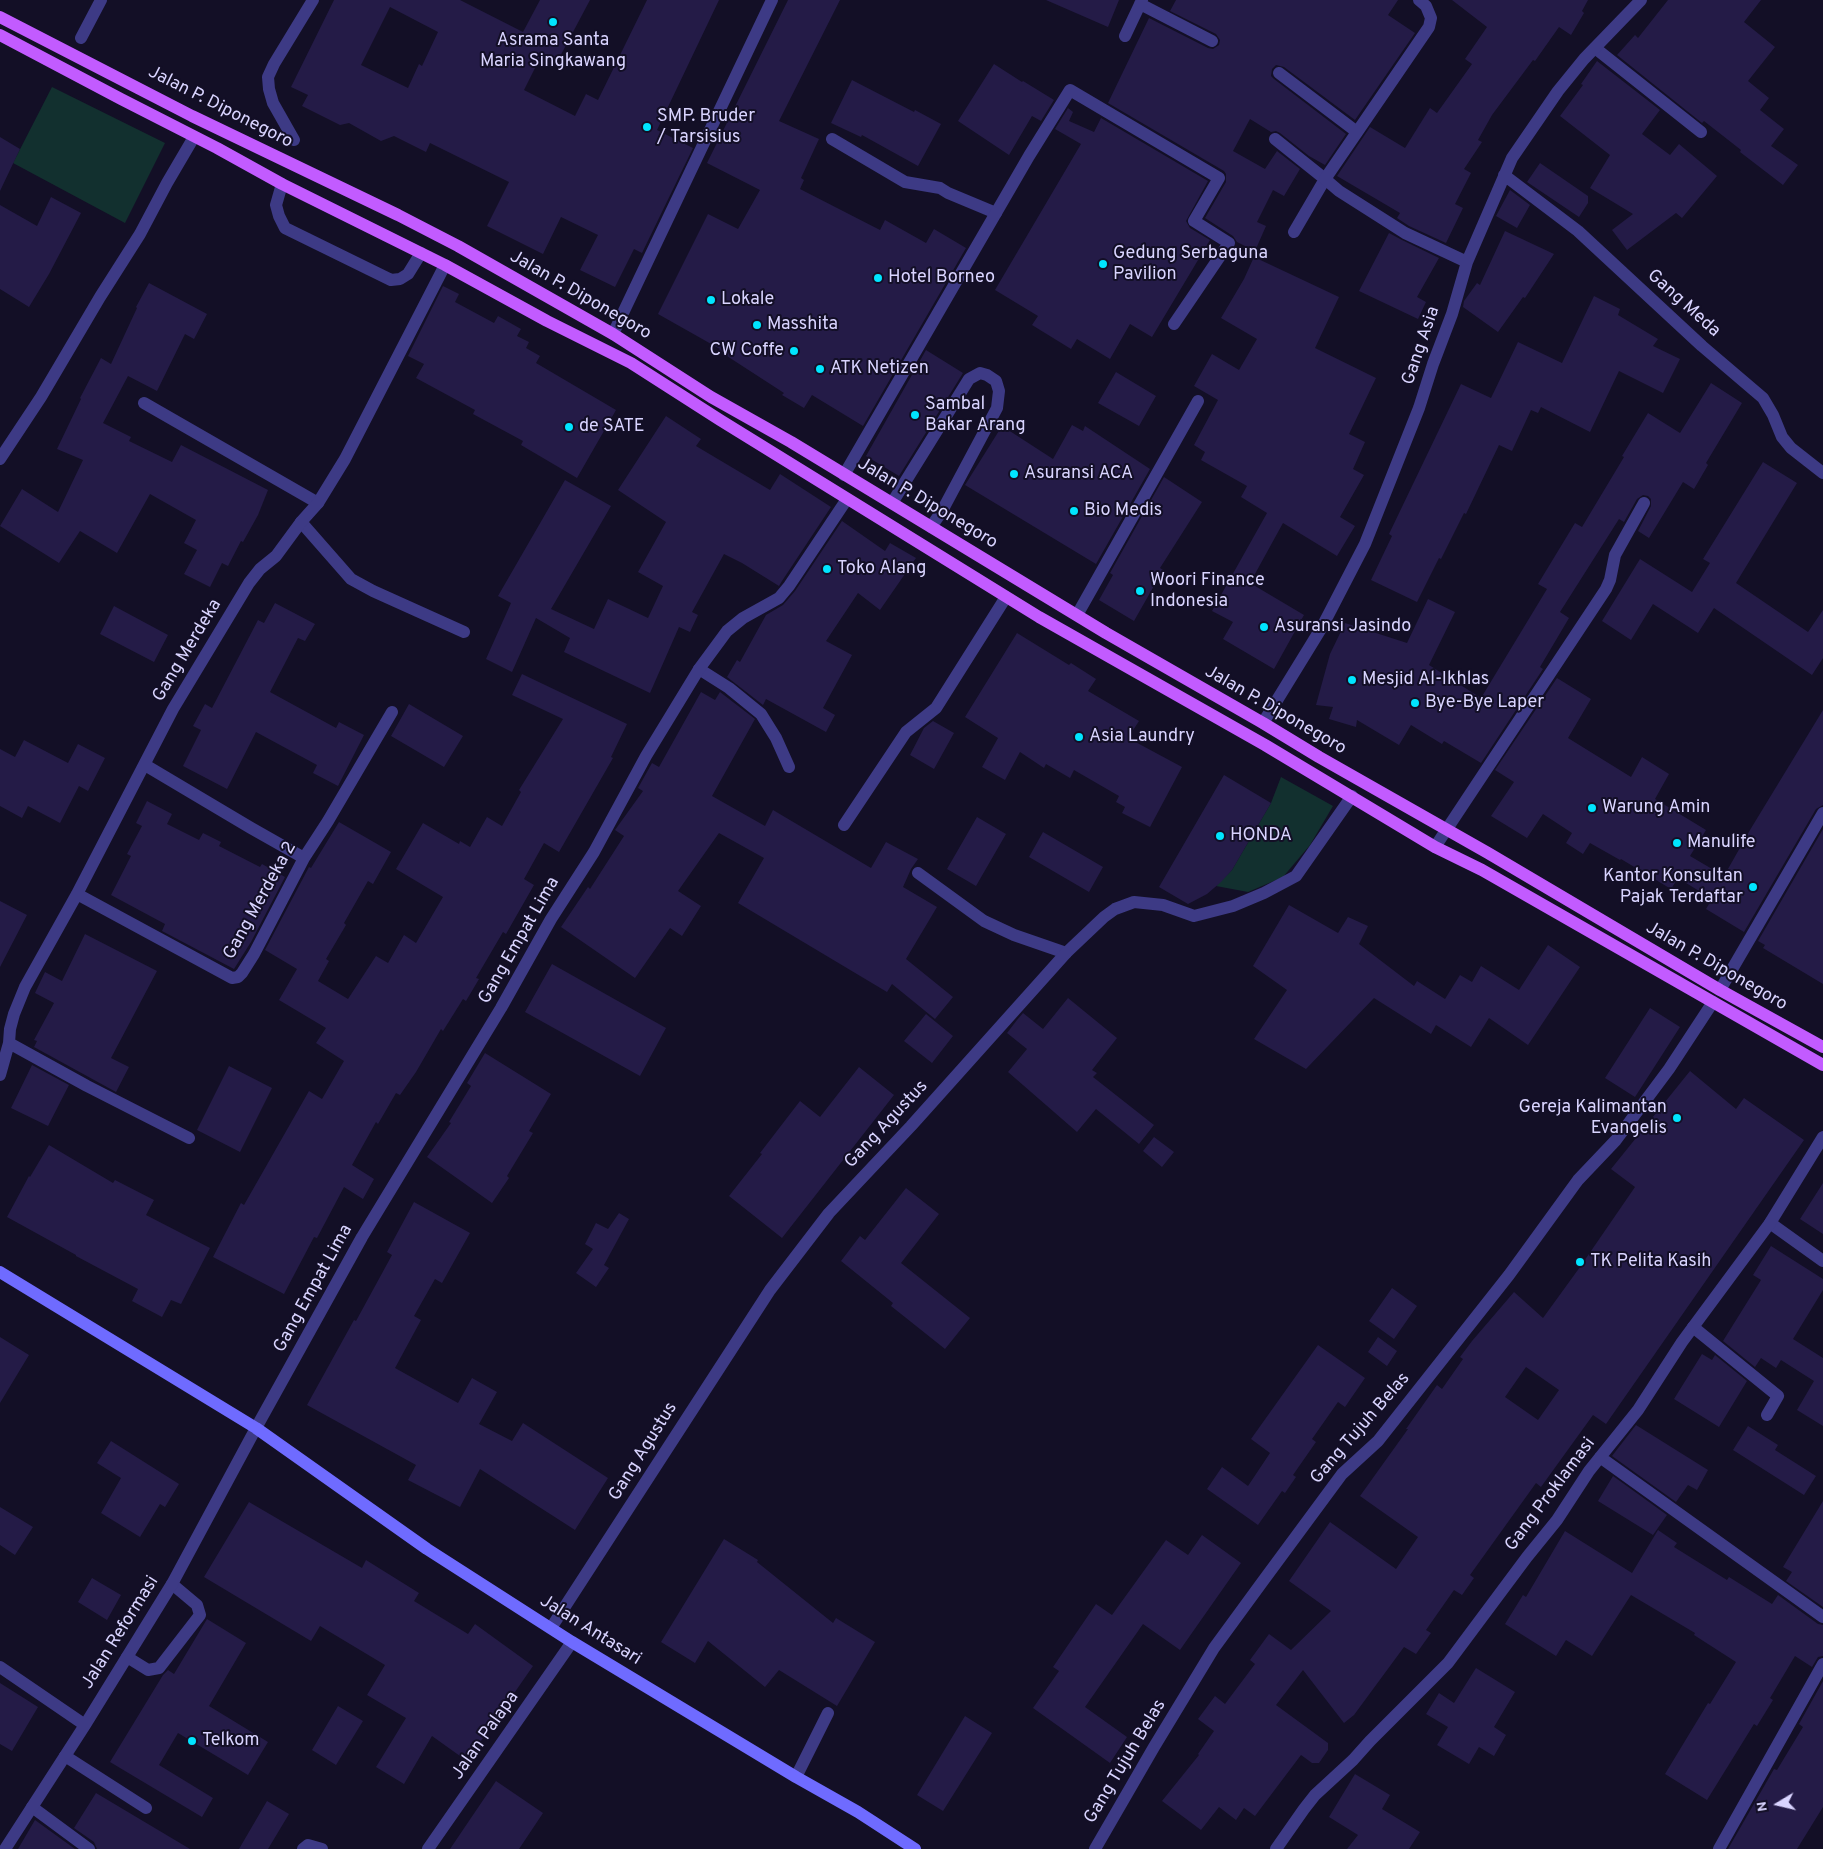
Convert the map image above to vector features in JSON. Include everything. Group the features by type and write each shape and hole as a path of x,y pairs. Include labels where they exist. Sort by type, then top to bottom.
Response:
{"main road":[{"name":"Jalan P. Diponegoro","path":"0,17 192,116 398,215 458,246 613,334 711,397 791,442 844,476 1318,757 1447,830 1720,990 1823,1047"},
{"name":"Jalan P. Diponegoro","path":"0,34 282,184 445,265 631,363 1006,597 1352,796 1435,847 1482,870 1823,1065"},
{"path":"388,236 398,215"}],"street":[{"path":"81,38 101,0"},
{"path":"294,140 273,103 268,89 268,77 313,0"},
{"path":"613,334 772,0"},
{"path":"1294,232 1325,179 1429,27 1431,18 1426,6 1419,0"},
{"name":"Gang Asia","path":"1263,723 1322,627 1365,544 1401,449 1419,408 1452,314 1466,262 1512,158 1558,91 1595,48 1641,0"},
{"path":"1125,36 1141,2 1212,41"},
{"path":"1595,48 1701,132"},
{"path":"1278,73 1357,132"},
{"path":"844,476 1029,156 1070,90 1219,178 1194,221 1229,243 1174,324"},
{"path":"0,458 41,396 140,234 194,137"},
{"path":"832,139 905,182 940,188 996,213"},
{"path":"1275,139 1339,191 1405,233 1466,262"},
{"name":"Gang Meda","path":"1504,175 1578,231 1702,346 1763,398 1773,415 1782,437 1791,448 1823,473"},
{"path":"282,184 276,205 285,228 391,280 400,279 408,274 421,253"},
{"name":"Gang Merdeka","path":"0,1075 9,1043 14,1014 25,987 77,894 173,709 248,583 260,569 276,556 301,522 318,504 349,451 445,265"},
{"path":"892,503 970,378 980,374 987,375 996,381 999,392 997,408 942,511 931,527"},
{"path":"1077,615 1198,402"},
{"path":"144,403 318,504"},
{"name":"Gang Empat Lima","path":"256,1428 362,1237 501,1008 551,919 594,852 646,756 699,669 726,631 743,618 778,598 789,586 847,499"},
{"path":"1435,847 1606,589 1616,555 1644,503"},
{"path":"301,522 351,579 464,632"},
{"path":"844,825 906,732 936,708 1006,597"},
{"path":"699,669 729,688 761,714 776,738 789,767"},
{"name":"Gang Merdeka 2","path":"77,894 232,978 238,977 254,954 304,858 392,712"},
{"path":"145,765 304,858"},
{"name":"Gang Agustus","path":"551,1628 775,1282 828,1213 911,1126 1066,953 1104,917 1115,909 1134,902 1162,905 1194,916 1233,906 1296,876 1352,796"},
{"path":"1720,990 1823,813"},
{"path":"918,873 984,921 1014,935 1066,953"},
{"name":"Gang Tujuh Belas","path":"1095,1849 1214,1648 1342,1474 1378,1441 1509,1275 1578,1180 1616,1140 1669,1069 1713,1002"},
{"path":"9,1043 86,1086 189,1138"},
{"name":"Gang Proklamasi","path":"1276,1849 1315,1795 1353,1760 1370,1740 1448,1663 1527,1556 1557,1520 1600,1457 1638,1410 1693,1327 1770,1223 1823,1137"},
{"path":"1770,1223 1823,1261"},
{"name":"Jalan Antasari","path":"0,1272 256,1428 427,1549 572,1642 796,1777 858,1812 915,1849"},
{"path":"1693,1327 1778,1396 1767,1415"},
{"name":"Jalan Reformasi","path":"5,1849 85,1725 172,1584 256,1428"},
{"path":"1600,1457 1823,1617"},
{"path":"127,1657 148,1670 159,1668 200,1616 200,1610 197,1605 172,1584"},
{"name":"Jalan Palapa","path":"428,1849 572,1642"},
{"path":"1719,1849 1823,1664"},
{"path":"0,1668 85,1725"},
{"path":"796,1777 828,1713"},
{"path":"65,1756 146,1808"},
{"path":"32,1808 89,1849"},
{"path":"303,1849 308,1845 322,1849"}],"green space":[{"path":"52,87 165,143 125,223 13,163"},
{"path":"1281,777 1333,806 1310,845 1283,877 1248,892 1216,886 1232,870 1271,803"}],"building":[{"path":"334,0 460,0 523,32 540,0 590,0 556,64 541,56 524,90 575,116 586,94 598,100 647,0 719,0 657,130 693,148 642,253 634,249 615,287 580,270 598,235 561,217 543,254 487,226 509,182 430,143 426,152 394,136 381,141 349,123 340,125 302,106 308,95 291,87","holes":["390,7 438,32 422,66 419,64 408,88 361,65"]},
{"path":"788,0 840,0 779,121 819,139 801,178 804,180 800,189 880,230 885,220 926,243 934,229 966,248 863,426 812,395 804,408 782,395 784,393 730,358 720,349 658,314 708,214 738,229 760,190 707,163"},
{"path":"1046,0 1119,0 1108,27"},
{"path":"1176,0 1398,0 1388,15 1415,33 1355,120 1284,67 1276,65 1272,69 1271,76 1274,79 1346,134 1325,165 1309,156 1280,133 1276,131 1271,132 1250,119 1233,151 1265,169 1277,151 1300,169 1284,196 1273,190 1257,222 1266,226 1255,251 1237,242 1233,236 1205,218 1226,182 1224,171 1108,103 1149,18 1208,48 1213,49 1219,45 1220,40 1216,34 1170,11"},
{"path":"1452,0 1588,0 1582,11 1584,13 1571,35 1559,27 1535,61 1533,60 1492,115 1478,140 1482,142 1464,169 1471,173 1455,204 1463,208 1446,243 1409,226 1397,218 1400,213 1337,176 1370,127 1405,148 1430,108 1437,113 1472,64 1465,59 1487,27"},
{"path":"1668,0 1761,0 1744,22 1775,47 1748,81 1769,98 1760,110 1784,129 1771,146 1798,165 1783,185 1704,121 1702,123 1617,55 1635,35 1638,38"},
{"path":"1597,61 1660,110 1642,134 1670,155 1679,144 1717,176 1682,218 1676,213 1627,250 1612,230 1633,214 1590,188 1610,155 1560,116 1583,85 1581,84"},
{"path":"994,64 1054,100 1041,121 1032,116 1009,155 958,121"},
{"path":"852,80 941,124 918,166 862,135 861,137 831,123"},
{"name":"Gedung Serbaguna Pavilion","path":"1068,108 1073,112 1069,121 1094,132 1101,118 1208,181 1186,221 1190,228 1210,240 1152,337 1130,324 1110,359 1077,339 1071,349 1032,325 1038,316 995,290 1081,144 1055,129"},
{"path":"0,137 20,149 0,191"},
{"path":"1540,163 1588,196 1588,203 1579,217 1527,182"},
{"path":"1510,190 1530,205 1517,228 1496,216"},
{"path":"51,197 81,213 49,274 29,307 0,289 0,205 37,226"},
{"path":"1505,231 1554,254 1525,298 1523,297 1498,332 1463,307 1464,301 1477,283 1480,285"},
{"path":"1389,233 1439,258 1417,297 1426,302 1418,319 1359,291"},
{"path":"1254,257 1339,297 1315,348 1376,378 1349,434 1365,442 1353,469 1364,475 1340,517 1355,526 1337,556 1283,523 1250,583 1304,615 1274,669 1223,639 1233,622 1212,611 1267,513 1241,497 1247,486 1201,460 1205,452 1194,445 1218,400 1194,386 1212,354 1239,370 1257,339 1221,318 1244,279"},
{"path":"149,283 207,314 194,339 185,334 157,391 128,376 103,423 131,437 129,441 172,462 181,445 268,490 258,515 243,542 241,541 228,566 222,563 210,587 184,574 197,550 184,543 196,520 150,494 117,553 80,531 59,563 0,526 22,489 58,512 83,460 57,449 101,358 111,364 136,307"},
{"path":"443,286 459,294 455,302 494,323 498,316 521,329 517,336 529,342 526,348 540,356 536,363 616,410 577,478 521,445 523,441 473,414 475,410 416,378 424,364 408,356"},
{"path":"1594,296 1620,309 1618,315 1658,339 1653,346 1680,359 1663,393 1619,371 1590,432 1541,407 1538,413 1531,410 1512,451 1499,445 1466,514 1464,513 1417,602 1371,580 1392,536 1389,534 1461,384 1491,398 1518,342 1562,363"},
{"name":"Sambal Bakar Arang","path":"926,350 963,373 899,476 866,456"},
{"path":"1116,372 1156,396 1139,426 1098,403"},
{"path":"1711,383 1742,403 1706,463 1708,465 1694,489 1683,482 1649,538 1638,531 1651,506 1651,499 1648,496 1643,495 1637,499 1624,522 1619,519 1560,612 1569,618 1540,667 1543,669 1481,763 1444,741 1442,744 1411,725 1399,745 1357,720 1356,727 1329,719 1333,707 1316,705 1330,654 1345,623 1407,643 1428,599 1455,612 1429,665 1481,698 1547,589 1538,584 1575,523 1582,527 1648,413 1680,433"},
{"path":"666,416 701,439 696,446 770,490 780,474 831,507 779,586 724,554 692,612 698,615 690,632 679,627 650,693 564,652 570,638 536,618 512,672 486,659 511,603 498,596 565,480 611,506 551,609 594,629 608,599 648,618 663,586 638,572 666,522 618,490"},
{"path":"1072,425 1083,431 1085,426 1150,469 1096,564 965,485 1002,426 1053,459"},
{"path":"1763,462 1797,483 1736,583 1808,632 1823,610 1823,658 1812,675 1714,608 1698,633 1653,604 1631,640 1602,621 1640,559 1692,592 1710,563 1703,559"},
{"path":"1164,477 1202,502 1160,568 1163,570 1134,621 1099,600 1113,575 1110,573"},
{"path":"842,521 885,551 890,543 916,558 880,610 858,593 826,641 852,655 823,708 835,715 826,732 766,699 763,705 727,677 737,660 740,662 766,615 783,605 795,591"},
{"path":"275,603 315,624 305,641 298,638 270,692 336,728 339,722 364,735 338,786 313,773 317,765 256,732 227,789 183,766 201,730 193,726 205,704 212,708 258,620 264,623"},
{"path":"114,606 168,635 154,662 100,634"},
{"path":"1017,633 1096,679 1088,691 1139,721 1128,738 1182,767 1150,827 1122,813 1125,807 1116,802 1119,796 1074,770 1070,778 1046,764 1044,768 1020,752 1005,780 982,767 998,738 965,717"},
{"path":"522,674 627,724 611,757 613,758 559,852 544,843 524,879 534,885 506,934 503,932 476,978 479,979 466,1001 463,999 443,1031 441,1029 400,1095 396,1093 378,1124 376,1122 352,1165 374,1179 363,1199 344,1187 317,1238 314,1237 284,1294 213,1257 241,1203 244,1205 309,1091 322,1099 344,1061 316,1043 326,1028 279,1000 297,969 265,950 309,867 311,868 339,822 391,852 373,884 368,881 344,923 346,925 326,959 329,961 318,981 348,999 376,956 388,963 404,935 416,943 443,897 396,869 423,823 459,844 460,841 470,847 487,817 502,826 521,792 519,790 563,719 512,695"},
{"path":"1557,678 1591,699 1568,738 1631,777 1642,757 1669,774 1655,799 1706,830 1690,856 1724,876 1823,710 1823,805 1816,809 1744,932 1706,909 1712,899 1678,878 1671,889 1590,843 1583,854 1566,843 1572,833 1543,814 1527,838 1491,816 1514,782 1495,770"},
{"path":"701,692 715,700 720,692 755,719 712,796 765,826 773,810 871,868 886,842 918,859 903,887 937,907 906,959 953,997 935,1019 892,984 887,992 738,903 764,858 719,833 678,891 701,906 682,936 670,928 635,978 561,927 588,887 590,889 624,836 615,830 643,791 638,788 652,763 659,767"},
{"path":"409,704 463,736 444,767 391,736"},
{"path":"933,721 954,733 934,769 910,755 924,728"},
{"path":"24,740 68,763 78,744 105,758 88,791 79,786 60,823 28,806 22,818 0,806 0,749 15,757"},
{"name":"HONDA","path":"1224,775 1271,803 1232,870 1207,894 1188,904 1159,887"},
{"path":"147,801 172,814 167,824 199,840 203,833 221,842 219,846 260,867 262,864 285,877 251,942 234,969 162,931 165,924 111,895 131,856 127,854 142,826 136,823"},
{"path":"977,817 1006,834 976,886 947,869"},
{"path":"1823,829 1823,984 1763,948 1765,945 1758,941"},
{"path":"1043,832 1103,867 1089,892 1029,857"},
{"path":"0,901 27,915 0,967"},
{"path":"1289,905 1338,933 1348,917 1368,926 1359,944 1414,986 1417,981 1445,999 1460,975 1472,982 1481,966 1519,990 1548,945 1580,967 1528,1045 1489,1018 1471,1047 1436,1025 1431,1034 1374,998 1306,1069 1254,1039 1287,990 1253,966"},
{"path":"85,934 157,971 111,1058 129,1067 116,1092 34,1047 37,1041 34,1040 54,1003 35,993 45,972 62,981"},
{"path":"552,964 666,1028 640,1076 525,1012"},
{"path":"1068,998 1117,1038 1092,1070 1097,1073 1093,1077 1154,1125 1139,1144 1096,1109 1077,1132 1008,1072 1027,1049 1007,1033 1017,1020 1023,1013 1043,1029"},
{"path":"1650,1008 1680,1027 1635,1097 1605,1078"},
{"path":"926,1014 953,1036 932,1063 904,1041"},
{"path":"485,1053 551,1094 529,1131 533,1133 507,1176 509,1178 492,1203 427,1157 451,1123 449,1122 471,1086 467,1083"},
{"path":"32,1065 69,1085 48,1126 11,1108"},
{"path":"229,1066 272,1088 240,1152 197,1130"},
{"path":"859,1067 894,1095 782,1238 729,1196 800,1101 820,1117"},
{"path":"1690,1071 1736,1109 1744,1098 1804,1140 1606,1424 1593,1415 1541,1487 1536,1483 1470,1575 1474,1578 1462,1595 1454,1590 1426,1630 1431,1633 1416,1654 1404,1647 1354,1715 1344,1723 1303,1670 1276,1705 1328,1743 1328,1750 1319,1763 1312,1763 1301,1755 1255,1816 1244,1808 1236,1820 1219,1807 1201,1830 1162,1801 1199,1755 1214,1731 1198,1719 1215,1696 1225,1704 1255,1664 1250,1660 1269,1634 1291,1650 1331,1611 1289,1581 1330,1522 1396,1569 1418,1537 1360,1496 1437,1385 1442,1389 1463,1359 1460,1357 1514,1292 1543,1318 1635,1187 1611,1169","holes":["1526,1367 1559,1390 1538,1420 1505,1397"]},
{"path":"1154,1137 1174,1152 1162,1167 1143,1151"},
{"path":"49,1145 113,1183 115,1180 154,1200 146,1215 210,1248 181,1304 171,1300 162,1317 132,1301 138,1289 7,1217 29,1176"},
{"path":"1823,1183 1823,1234 1800,1219"},
{"path":"906,1188 939,1214 901,1263 970,1318 945,1349 891,1306 893,1303 841,1261 860,1236 865,1240"},
{"path":"414,1202 470,1233 442,1283 435,1279 414,1316 421,1320 395,1368 458,1403 472,1378 497,1392 479,1424 512,1441 523,1423 608,1478 575,1530 480,1469 460,1507 408,1480 416,1465 307,1405 392,1255 387,1252"},
{"path":"619,1213 629,1219 604,1265 609,1268 596,1287 576,1273 593,1249 585,1244 596,1223 608,1229"},
{"path":"1771,1246 1823,1279 1823,1290 1793,1339 1823,1358 1823,1426 1797,1410 1814,1381 1781,1360 1776,1368 1761,1358 1755,1367 1723,1341 1761,1280 1753,1275"},
{"path":"1392,1288 1417,1306 1394,1339 1369,1321"},
{"path":"0,1337 29,1355 0,1403"},
{"path":"1378,1337 1397,1351 1387,1366 1368,1352"},
{"path":"1318,1345 1365,1378 1345,1407 1338,1402 1312,1439 1316,1442 1293,1475 1296,1477 1285,1493 1282,1491 1258,1525 1207,1489 1222,1467 1248,1486 1270,1453 1251,1439"},
{"path":"1702,1354 1712,1360 1715,1355 1747,1381 1719,1427 1674,1399"},
{"path":"1636,1425 1708,1470 1697,1490 1688,1485 1676,1502 1612,1456"},
{"path":"1748,1426 1778,1445 1775,1450 1816,1476 1804,1495 1733,1450"},
{"path":"111,1441 179,1484 165,1507 160,1504 140,1537 101,1513 121,1478 97,1463"},
{"path":"1613,1476 1667,1515 1653,1535 1598,1501"},
{"path":"1823,1501 1823,1607 1786,1581 1792,1572 1783,1567"},
{"path":"249,1502 362,1568 366,1560 419,1593 414,1601 468,1634 475,1624 533,1666 467,1761 432,1736 404,1784 376,1767 406,1718 367,1695 385,1665 320,1626 311,1641 204,1577"},
{"path":"0,1507 33,1527 15,1555 0,1545"},
{"path":"1658,1530 1677,1543 1674,1547 1727,1580 1729,1577 1772,1604 1778,1595 1818,1624 1823,1625 1823,1656 1818,1657 1812,1667 1795,1656 1770,1698 1773,1700 1757,1726 1754,1724 1707,1800 1665,1774 1708,1703 1710,1704 1736,1662 1694,1635 1695,1633 1631,1595 1592,1656 1566,1640 1556,1656 1505,1624 1523,1595 1526,1597 1565,1531 1632,1573"},
{"path":"1202,1535 1241,1563 1180,1650 1143,1624 1085,1707 1127,1737 1110,1763 1033,1708 1059,1671 1053,1667 1096,1604 1112,1615 1166,1540 1188,1555"},
{"path":"724,1539 758,1560 757,1562 833,1623 836,1618 875,1642 837,1706 779,1670 765,1687 708,1641 695,1663 661,1642"},
{"path":"92,1578 121,1595 107,1620 78,1602"},
{"path":"207,1619 246,1643 209,1706 268,1742 248,1775 178,1733 159,1765 213,1798 202,1817 110,1762 163,1675 168,1670 174,1674"},
{"path":"1476,1668 1515,1692 1494,1727 1506,1735 1494,1756 1479,1747 1469,1764 1437,1745 1448,1727 1426,1714 1439,1693 1454,1703"},
{"path":"1823,1681 1823,1807 1797,1849 1728,1849 1774,1769 1777,1770 1803,1727 1799,1724"},
{"path":"0,1683 38,1707 12,1751 0,1744"},
{"path":"338,1706 363,1721 336,1765 312,1750"},
{"path":"965,1716 992,1733 943,1811 917,1795"},
{"path":"1355,1774 1390,1795 1382,1809 1420,1832 1409,1849 1347,1849 1358,1835 1329,1817"},
{"path":"496,1781 543,1813 519,1849 450,1849"},
{"path":"96,1793 190,1849 97,1849 94,1842 74,1828"},
{"path":"267,1801 289,1814 268,1849 239,1849"},
{"path":"35,1820 75,1849 18,1849"}],"place":[{"name":"Asrama Santa Maria Singkawang","path":"553,22"},
{"name":"SMP. Bruder / Tarsisius","path":"647,127"},
{"name":"Gedung Serbaguna Pavilion","path":"1103,264"},
{"name":"Hotel Borneo","path":"878,278"},
{"name":"Lokale","path":"711,300"},
{"name":"Masshita","path":"757,325"},
{"name":"CW Coffe","path":"794,351"},
{"name":"ATK Netizen","path":"820,369"},
{"name":"Sambal Bakar Arang","path":"915,415"},
{"name":"de SATE","path":"569,427"},
{"name":"Asuransi ACA","path":"1014,474"},
{"name":"Bio Medis","path":"1074,511"},
{"name":"Toko Alang","path":"827,569"},
{"name":"Woori Finance Indonesia","path":"1140,591"},
{"name":"Asuransi Jasindo","path":"1264,627"},
{"name":"Mesjid Al-Ikhlas","path":"1352,680"},
{"name":"Bye-Bye Laper","path":"1415,703"},
{"name":"Asia Laundry","path":"1079,737"},
{"name":"Warung Amin","path":"1592,808"},
{"name":"HONDA","path":"1220,836"},
{"name":"Manulife","path":"1677,843"},
{"name":"Kantor Konsultan Pajak Terdaftar","path":"1753,887"},
{"name":"Gereja Kalimantan Evangelis","path":"1677,1118"},
{"name":"TK Pelita Kasih","path":"1580,1262"},
{"name":"Telkom","path":"192,1741"}]}
